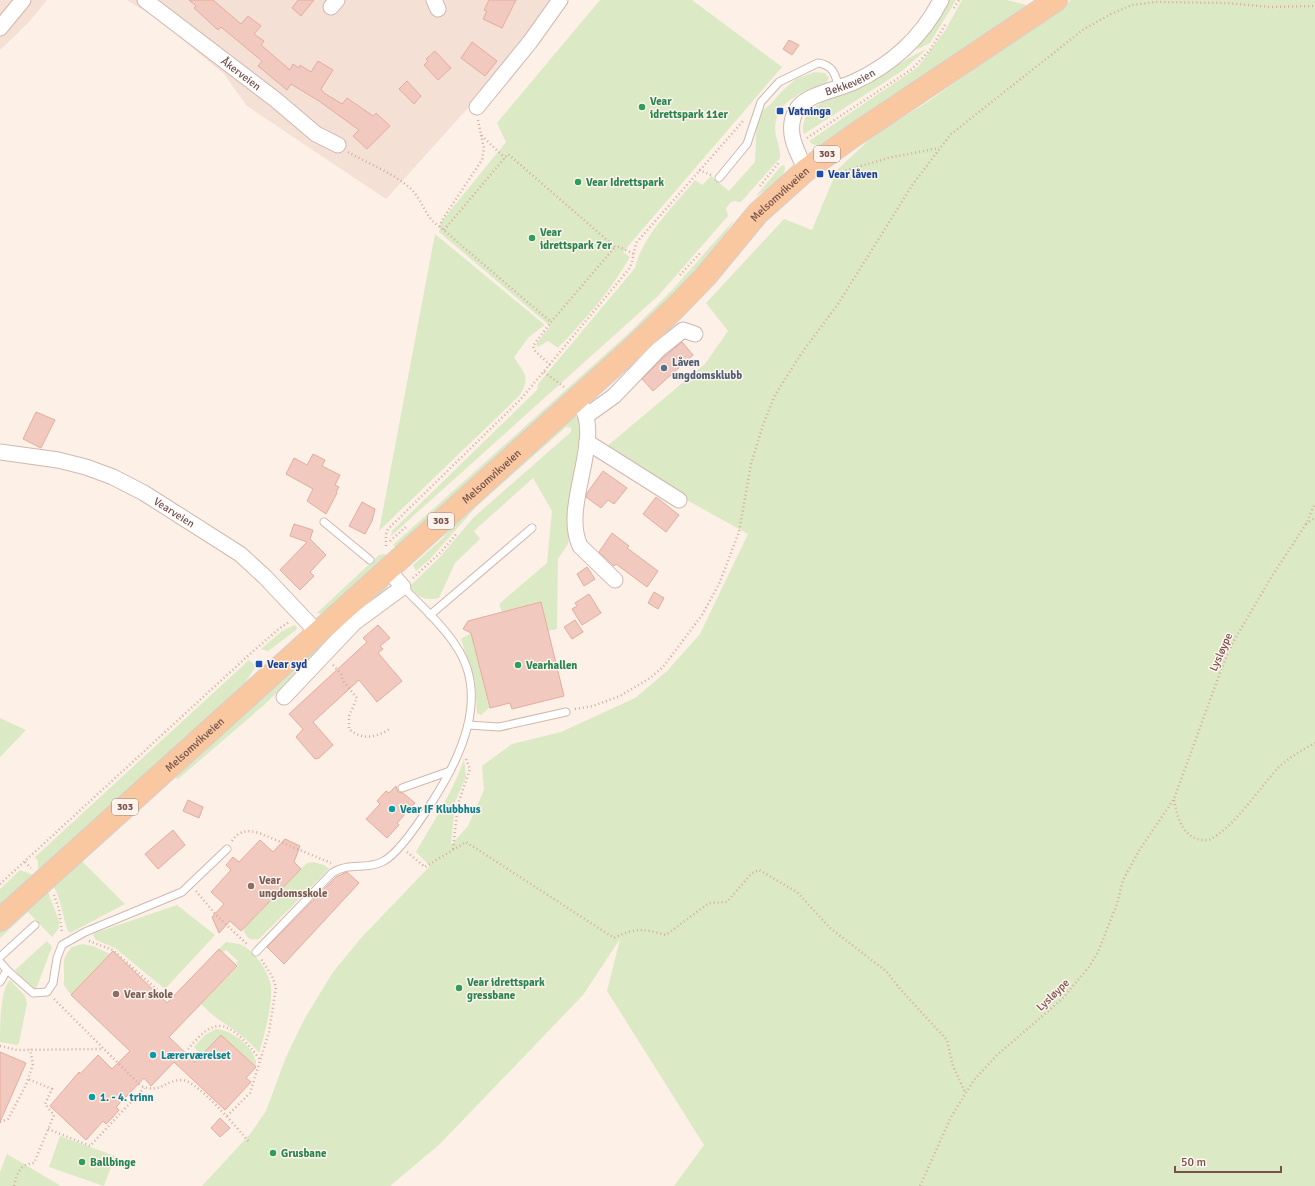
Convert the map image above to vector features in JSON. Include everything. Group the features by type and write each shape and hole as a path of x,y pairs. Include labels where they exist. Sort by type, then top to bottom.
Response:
{"main road":[{"name":"Melsomvikveien","path":"0,920 317,632 379,565 571,396 676,308 705,277 758,213 806,170 853,136 1056,0"}],"street":[{"path":"0,28 23,0"},
{"name":"Åkerveien","path":"145,0 173,19 235,70 276,100 316,134 338,146"},
{"path":"477,107 530,42 560,0"},
{"name":"Bekkeveien","path":"806,170 793,140 793,116 797,108 808,100 875,70 902,52 925,25 941,0"},
{"name":"Melsomvikveien","path":"571,396 614,396 658,350 683,330 695,334"},
{"path":"571,396 587,442 576,508 576,539 580,546 615,580"},
{"path":"587,442 679,500"},
{"name":"Vearveien","path":"0,452 58,460 86,467 113,477 144,493 240,554 266,577 302,614 317,632"},
{"path":"284,696 354,623 403,587 379,565"}],"lane":[{"path":"719,178 747,144 761,102 779,82 818,63 830,66 835,74 839,87"},
{"path":"324,522 379,565"},
{"path":"430,616 532,528"},
{"path":"256,952 332,873 341,867 365,866 382,862 400,846 427,810 450,771 462,745 472,701 470,682 465,666 452,640 403,587"},
{"path":"468,724 499,727 566,712"},
{"path":"402,788 450,771"},
{"path":"0,962 33,993 47,992 53,983 57,958 62,946 78,936 182,892 227,849"},
{"path":"0,957 35,925"},
{"path":"0,982 7,970"}],"path":[{"path":"566,712 594,706 620,696 650,678 663,667 702,615 719,584 739,532 751,464 763,425 775,395 838,304 913,184 951,134 969,118 1084,29 1111,14 1132,5 1155,2 1227,3 1269,7 1315,6"},
{"path":"379,565 386,546 386,534 388,529 520,400 629,269 633,262 637,242 761,102"},
{"path":"440,227 442,220 482,160 484,148 478,125 477,107"},
{"path":"481,135 505,158"},
{"path":"338,146 398,179 410,188 419,197 431,221 444,230 551,322"},
{"path":"834,174 888,158 939,148"},
{"path":"444,230 508,154 615,247 619,246 634,254"},
{"path":"757,189 780,161"},
{"path":"550,365 533,346 551,322 615,247"},
{"path":"678,277 704,248"},
{"path":"544,372 571,396"},
{"name":"Lysløype","path":"920,1186 944,1131 974,1080 997,1055 1061,1000 1089,967 1105,937 1123,880 1140,849 1174,799 1220,670 1232,644 1272,576 1306,524 1315,502"},
{"name":"Lysløype","path":"1306,524 1315,518"},
{"path":"386,546 412,522"},
{"path":"0,884 256,648 280,628 302,614"},
{"path":"323,655 341,674 343,681 357,698 348,716 349,729 354,734 365,737 382,734 391,728"},
{"path":"1174,799 1182,827 1192,838 1209,840 1227,827 1280,766 1291,756 1315,744"},
{"path":"453,850 458,804 470,769 462,745"},
{"path":"227,849 235,837 241,832 250,831 292,845 341,867"},
{"path":"400,846 425,867 466,842 614,938 628,931 643,929 666,935 709,903 727,902 752,873 759,870 797,892 830,928 886,971 901,990 947,1040 953,1066 965,1093"},
{"path":"25,862 33,870"},
{"path":"191,885 216,915 256,952 272,976 276,987 269,1032 250,1093 227,1116"},
{"path":"53,893 59,909 62,946"},
{"path":"78,936 113,950 164,996"},
{"path":"47,992 144,1088 151,1090 181,1080 190,1082 227,1116 249,1142"},
{"path":"188,1049 208,1030 217,1026 223,1026 250,1045 261,1061"},
{"path":"0,1046 17,1050 103,1049"},
{"path":"0,1122 6,1121 11,1116 28,1079 33,1064 30,1049"},
{"path":"14,1186 20,1168 26,1164 34,1163 54,1115 46,1104 52,1089 28,1079"},
{"path":"48,1129 90,1146 144,1088"}],"shaded area":[{"path":"0,0 47,0 29,22 0,50"},
{"path":"127,0 565,0 386,199 247,106 224,74 159,20"}],"green space":[{"name":"Vear Idrettspark","path":"600,0 692,0 782,67 623,252 630,257 615,281 588,316 558,348 548,341 538,347 536,344 550,326 439,232 441,222 506,142 497,123"},
{"path":"949,0 956,0 930,43 916,50"},
{"path":"962,0 1006,0 1027,5 947,65 827,144 817,146 809,141 918,67 946,29"},
{"path":"1071,0 1315,0 1315,1186 674,1186 704,1145 607,991 620,939 583,995 440,1144 390,1186 202,1186 251,1133 266,1111 286,1057 305,1018 333,972 361,938 430,866 416,852 448,795 464,759 466,777 455,802 451,845 468,826 484,790 482,766 512,744 561,732 635,698 666,672 700,634 748,534 665,488 606,447 705,364 728,331 706,303 784,219 812,230 837,170 875,134 926,103"},
{"path":"927,49 902,71 804,134 803,125 805,119 808,114 823,102 871,82"},
{"path":"815,72 825,73 829,78 827,82 801,93 786,103 777,118 775,132 780,150 780,158 741,202 731,202 726,208 728,216 658,296 391,536 392,531 537,390 538,384 635,268 645,244 660,221 695,180 702,185 711,176 729,191 755,162 757,115 771,104 781,92 796,79"},
{"path":"782,165 785,166 784,172 779,181 755,197"},
{"path":"734,220 713,255 669,303 397,549 393,545 630,332 672,290"},
{"path":"435,234 545,325 529,337 514,357 526,379 520,395 379,531"},
{"path":"572,414 582,420 580,454 568,544 558,559 557,629 548,631 541,602 502,612 499,604 547,563 552,511 533,478 474,531 480,539 455,563 439,598 426,599 419,596 410,586 440,557 473,518 571,432 571,428 566,427 477,506 429,560 416,571 413,565 443,538 457,519"},
{"path":"379,555 389,555 323,614 317,613"},
{"path":"381,586 391,588 342,630 264,705 177,780 175,773"},
{"path":"295,625 297,628 296,630 268,651 261,649 282,631"},
{"path":"471,633 489,708 481,715 477,713 475,682 461,639"},
{"path":"249,660 256,666 239,692 0,909 0,889 20,870 34,875 38,871 38,861 35,857"},
{"path":"0,718 26,730 0,757"},
{"path":"79,858 125,904 70,933 66,926 59,897 53,886 48,892 59,921 59,928 52,937 28,912 0,938 0,930"},
{"path":"314,862 324,865 329,869 259,939 253,940 249,938 243,929 307,863"},
{"path":"177,905 215,935 165,989 115,948 96,940 93,935 95,933"},
{"path":"47,941 52,947 36,989 24,981 15,970"},
{"path":"226,942 239,944 250,950 260,961 270,980 271,993 269,1010 266,1029 259,1053 245,1038 214,1016 201,1004 238,966 236,963 238,961 226,950 223,952 219,949"},
{"path":"82,944 93,946 110,954 71,995 64,985 64,960 72,947"},
{"path":"10,980 25,996 27,1003 19,1043 17,1045 0,1042 2,1000"},
{"path":"216,1029 230,1033 243,1042 253,1054 256,1061 256,1067 221,1035 202,1055 194,1047 205,1035"},
{"name":"Ballbinge","path":"60,1136 115,1156 104,1186 49,1167"},
{"path":"7,1154 61,1186 0,1186 0,1172"}],"building":[{"path":"189,0 213,0 241,24 248,16 261,26 254,34 264,41 261,45 290,70 293,64 299,68 300,65 311,72 318,61 333,70 321,89 324,93 342,104 347,98 373,116 376,113 390,126 367,149 353,136 359,130 319,101 291,84 287,90 258,66 262,61 221,27 218,30 194,8 196,6"},
{"path":"298,0 314,0 301,16 292,8"},
{"path":"489,0 516,0 502,28 483,19 487,11 484,10"},
{"path":"789,40 799,45 792,55 783,49"},
{"path":"472,42 497,61 485,76 461,58"},
{"path":"435,51 451,68 438,80 424,65 428,61 426,59"},
{"path":"407,81 421,96 414,104 399,89"},
{"name":"Låven ungdomsklubb","path":"682,342 693,355 653,391 642,379 664,357"},
{"path":"36,412 55,420 41,448 23,439"},
{"path":"313,454 325,460 322,466 340,475 335,485 339,487 336,492 337,493 326,514 307,501 313,489 286,474 294,458 307,465"},
{"path":"603,471 627,488 614,504 608,500 601,508 586,497 587,493"},
{"path":"656,497 679,515 666,532 643,514"},
{"path":"362,502 375,509 372,521 365,534 349,526"},
{"path":"294,524 313,530 310,539 326,555 310,572 314,576 300,590 280,570 307,542 290,536"},
{"path":"612,533 629,546 627,548 658,571 647,587 616,564 614,566 599,552"},
{"path":"587,567 595,579 584,586 577,574"},
{"path":"654,592 664,598 658,609 648,603"},
{"path":"589,594 601,613 582,625 572,609 577,606 575,603"},
{"name":"Vearhallen","path":"541,602 564,696 512,709 510,703 490,708 471,633 463,629 468,621"},
{"path":"575,620 583,632 572,639 564,627"},
{"path":"378,625 390,638 380,646 383,649 378,653 402,681 377,702 359,680 313,722 333,745 319,758 315,759 296,737 303,729 289,714 367,642 363,638"},
{"name":"Vear IF Klubbhus","path":"396,786 398,792 403,793 415,803 397,823 399,825 387,838 366,819 380,804 377,801 386,791 389,793"},
{"path":"188,800 203,807 199,818 183,811"},
{"path":"173,830 185,845 158,869 145,854"},
{"path":"285,839 300,846 294,862 301,869 241,931 230,921 219,933 212,917 224,904 211,892 231,870 226,865 233,857 239,862 260,840 273,852"},
{"path":"347,872 359,883 284,964 267,947 336,877"},
{"path":"219,949 237,966 169,1037 195,1062 221,1035 256,1067 246,1078 251,1082 225,1110 174,1062 151,1086 144,1078 116,1107 119,1110 112,1118 106,1124 103,1121 86,1140 50,1106 79,1072 80,1074 98,1055 112,1069 130,1051 71,995 113,951 167,1003"},
{"path":"0,1052 26,1063 0,1122"},
{"path":"220,1118 230,1128 220,1137 211,1128"}],"place":[{"name":"Vear idrettspark 11er","path":"642,107"},
{"name":"Vatninga","path":"780,111"},
{"name":"Vear låven","path":"820,174"},
{"name":"Vear Idrettspark","path":"578,182"},
{"name":"Vear idrettspark 7er","path":"532,238"},
{"name":"Låven ungdomsklubb","path":"664,368"},
{"name":"Vear syd","path":"259,664"},
{"name":"Vearhallen","path":"518,665"},
{"name":"Vear IF Klubbhus","path":"392,809"},
{"name":"Vear ungdomsskole","path":"251,886"},
{"name":"Vear idrettspark gressbane","path":"459,988"},
{"name":"Vear skole","path":"116,994"},
{"name":"Lærerværelset","path":"153,1055"},
{"name":"1. - 4. trinn","path":"92,1097"},
{"name":"Grusbane","path":"273,1153"},
{"name":"Ballbinge","path":"82,1162"}]}
